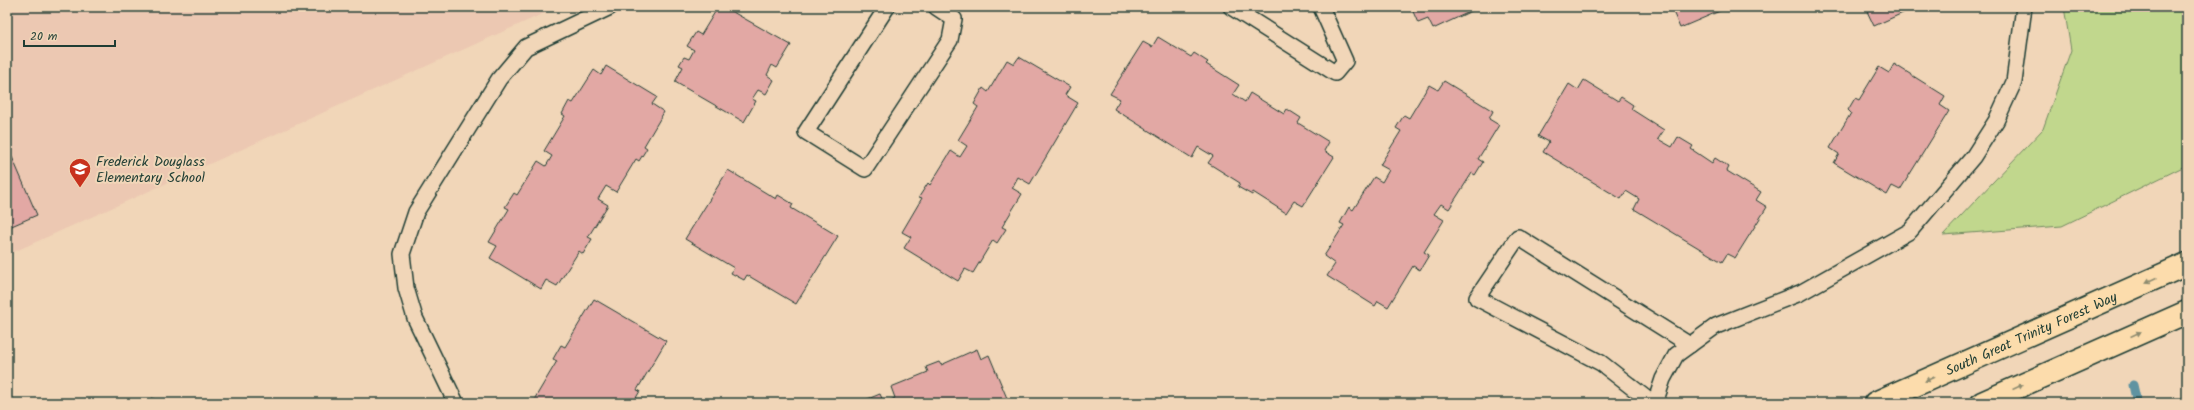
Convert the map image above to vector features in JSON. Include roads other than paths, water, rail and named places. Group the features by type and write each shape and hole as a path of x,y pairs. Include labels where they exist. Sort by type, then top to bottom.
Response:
{"main road":[{"name":"South Great Trinity Forest Way","path":"1875,403 2187,264"},
{"path":"1982,403 2187,312"}],"lane":[{"path":"456,403 415,318 406,288 402,254 416,212 500,79 526,47 610,7"},
{"path":"887,7 806,132 866,169 950,40 954,18 936,7"},
{"path":"1231,7 1335,72 1345,61 1321,7"},
{"path":"1690,345 1518,237 1477,298 1601,364 1653,403 1663,379 1676,355 1690,345 1716,326 1800,293 1910,231 1973,157 1996,121 2014,82 2024,7"}],"waterway":[{"path":"2133,385 2137,403"}],"place":[{"name":"Frederick Douglass Elementary School","path":"80,188"}]}
